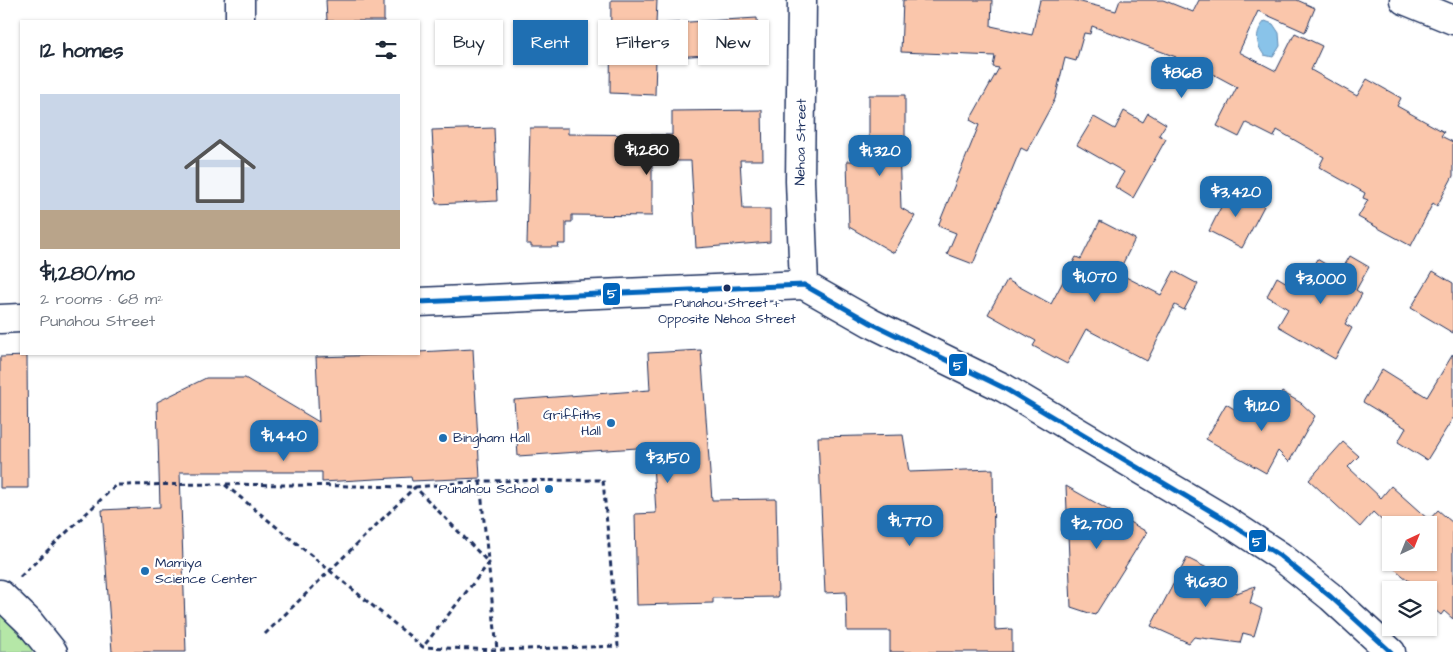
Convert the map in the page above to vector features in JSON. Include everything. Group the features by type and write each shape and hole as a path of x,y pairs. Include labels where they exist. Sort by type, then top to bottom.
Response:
{"main road":[{"path":"240,0 240,20"},
{"name":"Nehoa Street","path":"802,0 800,181 804,284"},
{"path":"1404,0 1453,20"},
{"path":"420,302 804,284 870,323 1004,388 1219,516 1280,556 1331,597 1391,652"},
{"path":"0,319 20,318"},
{"path":"1,594 29,622 54,652"}],"path":[{"path":"1,594 116,485 224,484 415,487 480,481 603,480 618,646 497,650 423,647 224,484"},
{"path":"480,481 497,650"},
{"path":"415,487 489,563"},
{"path":"265,634 415,487"},
{"path":"423,647 489,563"}],"green space":[{"path":"0,611 40,652 0,652"}],"water":[{"path":"1265,21 1273,24 1279,33 1280,46 1273,57 1264,55 1257,38 1259,29"}],"building":[{"path":"326,0 384,0 384,20 327,20"},
{"path":"611,0 657,0 656,20 611,20"},
{"path":"903,0 992,0 991,26 1032,35 1040,0 1073,0 1116,11 1120,0 1163,0 1193,12 1199,0 1297,0 1315,8 1305,32 1258,11 1239,52 1276,71 1295,33 1322,46 1311,70 1357,96 1367,79 1401,98 1397,106 1444,132 1441,136 1453,142 1453,176 1437,206 1433,203 1411,246 1358,217 1368,200 1363,198 1365,193 1319,167 1324,157 1277,130 1274,137 1246,123 1239,137 1217,126 1237,87 1196,65 1189,77 1171,67 1176,57 1092,26 1090,34 1084,33 1076,61 1065,58 1055,99 1027,151 1021,148 973,264 947,254 956,233 938,226 979,125 970,120 999,68 993,67 995,56 901,52"},
{"path":"757,18 757,20 723,20"},
{"path":"688,22 698,22 698,56 688,56"},
{"path":"610,65 656,65 655,95 610,93"},
{"path":"869,95 905,95 905,148 899,148 901,208 915,216 894,253 849,227 847,161 869,161"},
{"path":"762,110 763,160 740,160 743,209 770,209 770,242 696,248 691,161 652,161 652,216 572,215 572,222 566,222 566,244 558,244 559,247 531,247 531,244 527,244 530,128 568,128 568,134 672,135 672,111"},
{"path":"1124,111 1143,122 1148,113 1166,124 1159,135 1166,139 1133,198 1115,187 1124,172 1077,145 1094,117 1115,129"},
{"path":"494,128 497,201 436,204 432,130"},
{"path":"1231,187 1264,206 1242,248 1209,231"},
{"path":"1100,221 1135,239 1118,273 1161,295 1174,271 1198,284 1184,310 1175,305 1147,361 1086,329 1067,364 1033,346 1036,341 988,314 1007,280 1051,304 1076,257 1081,259"},
{"path":"1350,256 1369,267 1356,290 1362,294 1345,324 1352,328 1335,359 1278,326 1288,309 1267,296 1277,277 1299,290 1317,259 1340,273"},
{"path":"1433,271 1453,283 1453,333 1411,308"},
{"path":"473,349 480,478 412,481 411,477 322,482 322,472 180,472 186,652 112,652 102,510 160,507 157,402 206,378 245,378 319,422 316,357 420,355 420,352"},
{"path":"701,350 712,500 776,499 778,597 713,598 713,603 637,605 635,514 656,513 652,447 518,456 514,400 650,390 648,353"},
{"path":"1453,354 1453,418 1427,460 1398,442 1406,428 1363,402 1382,369 1427,397"},
{"path":"27,356 28,488 0,488 0,357"},
{"path":"1282,392 1301,403 1315,416 1289,462 1278,451 1266,473 1206,439 1226,404 1239,412 1243,405 1267,419"},
{"path":"903,435 909,472 993,469 995,630 1012,629 1012,652 890,652 890,631 847,631 846,592 825,593 818,437"},
{"path":"1343,442 1359,456 1348,467 1381,498 1391,486 1425,516 1382,516 1382,520 1373,512 1360,527 1309,480"},
{"path":"1066,486 1147,532 1095,615 1071,607"},
{"path":"1438,510 1453,523 1453,619 1444,611 1441,615 1437,612 1437,581 1409,581 1397,571 1438,571 1438,516 1433,516"},
{"path":"1187,558 1215,572 1216,580 1237,593 1255,586 1250,603 1262,609 1254,636 1243,633 1240,643 1194,637 1189,643 1151,626"}],"transit line":[{"name":"5","path":"804,285 871,323 1004,388 1219,516 1280,556 1331,597 1391,652"},
{"name":"5","path":"420,302 804,285"}],"place":[{"name":"Punahou Street + Opposite Nehoa Street","path":"727,288"},
{"name":"Griffiths Hall","path":"611,423"},
{"name":"Bingham Hall","path":"443,438"},
{"name":"Punahou School","path":"549,489"},
{"name":"Mamiya Science Center","path":"145,571"}]}
